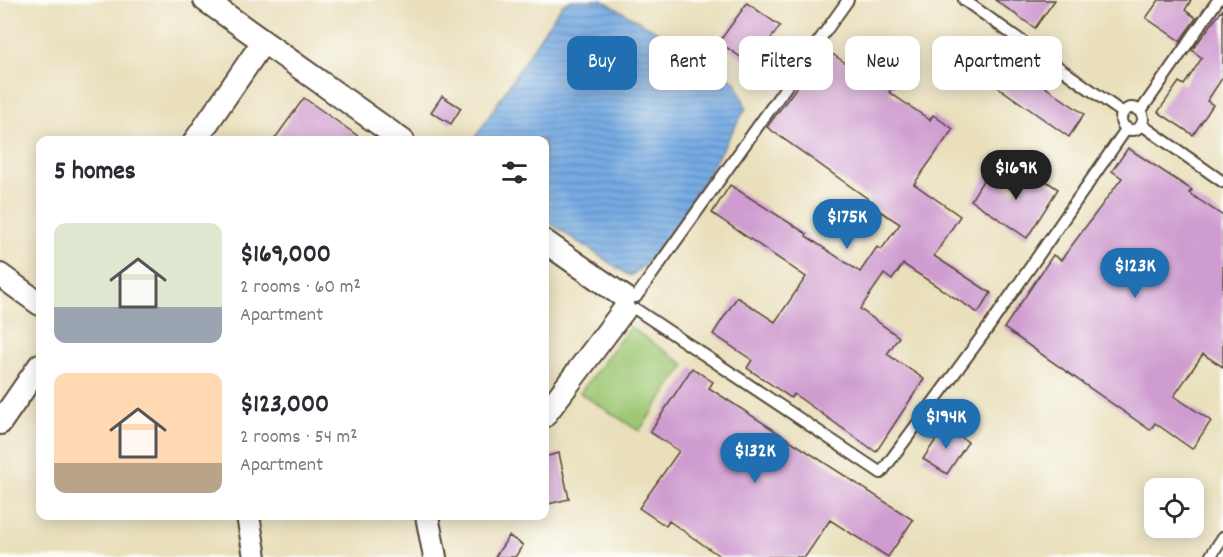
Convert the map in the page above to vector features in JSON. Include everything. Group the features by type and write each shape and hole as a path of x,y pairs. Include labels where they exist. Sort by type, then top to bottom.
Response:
{"street":[{"path":"205,0 396,136"},
{"path":"198,136 263,42"},
{"path":"549,245 630,304 549,409"},
{"path":"0,275 36,301"},
{"path":"0,423 36,371"},
{"path":"249,520 255,557"},
{"path":"429,520 435,557"}],"lane":[{"path":"848,0 630,304 881,473 994,319 1127,128"},
{"path":"964,0 1123,113"},
{"path":"1140,112 1218,0"},
{"path":"1136,108 1144,119 1142,125 1134,129 1127,128 1122,120 1123,113 1136,108"},
{"path":"1142,125 1223,182"},
{"path":"1210,557 1223,537"}],"green space":[{"path":"630,327 685,365 639,431 580,393"}],"water":[{"path":"572,0 602,0 664,36 649,36 649,90 727,90 727,76 736,82 746,108 676,225 644,265 630,276 549,223 549,136 476,136 563,4"}],"building":[{"path":"995,0 1055,0 1035,28"},
{"path":"1159,0 1191,0 1185,10 1196,18 1180,41 1146,18"},
{"path":"747,3 780,26 773,36 739,36 739,56 727,48 727,36 723,36"},
{"path":"1223,9 1223,77 1207,101 1213,105 1193,135 1158,112 1179,82 1184,85 1202,58 1192,50"},
{"path":"833,54 845,63 845,90 890,90 889,92 930,120 933,115 953,129 914,184 960,216 934,256 991,293 978,313 903,264 892,280 884,274 860,309 899,337 887,354 924,379 876,452 794,394 791,398 747,368 752,360 713,334 737,297 775,322 806,277 712,213 730,185 807,234 806,236 860,272 877,247 881,250 900,224 869,204 871,201 767,127 795,90 833,90"},
{"path":"1002,90 1049,90 1084,114 1069,137"},
{"path":"442,96 461,108 451,124 431,112"},
{"path":"304,98 358,136 277,136"},
{"path":"1128,148 1192,190 1189,193 1223,216 1223,367 1203,354 1174,396 1211,421 1192,449 1155,423 1150,430 1004,328 1053,255 1061,260 1122,178 1112,171"},
{"path":"1029,170 1058,189 1027,238 971,200 987,174 1015,192"},
{"path":"692,368 713,382 709,388 913,520 888,557 830,520 805,557 721,557 669,521 666,526 639,508 679,451 650,432"},
{"path":"945,426 968,442 947,474 923,459"},
{"path":"559,453 569,499 549,504 549,456"},
{"path":"509,536 523,545 515,557 495,557"}]}
